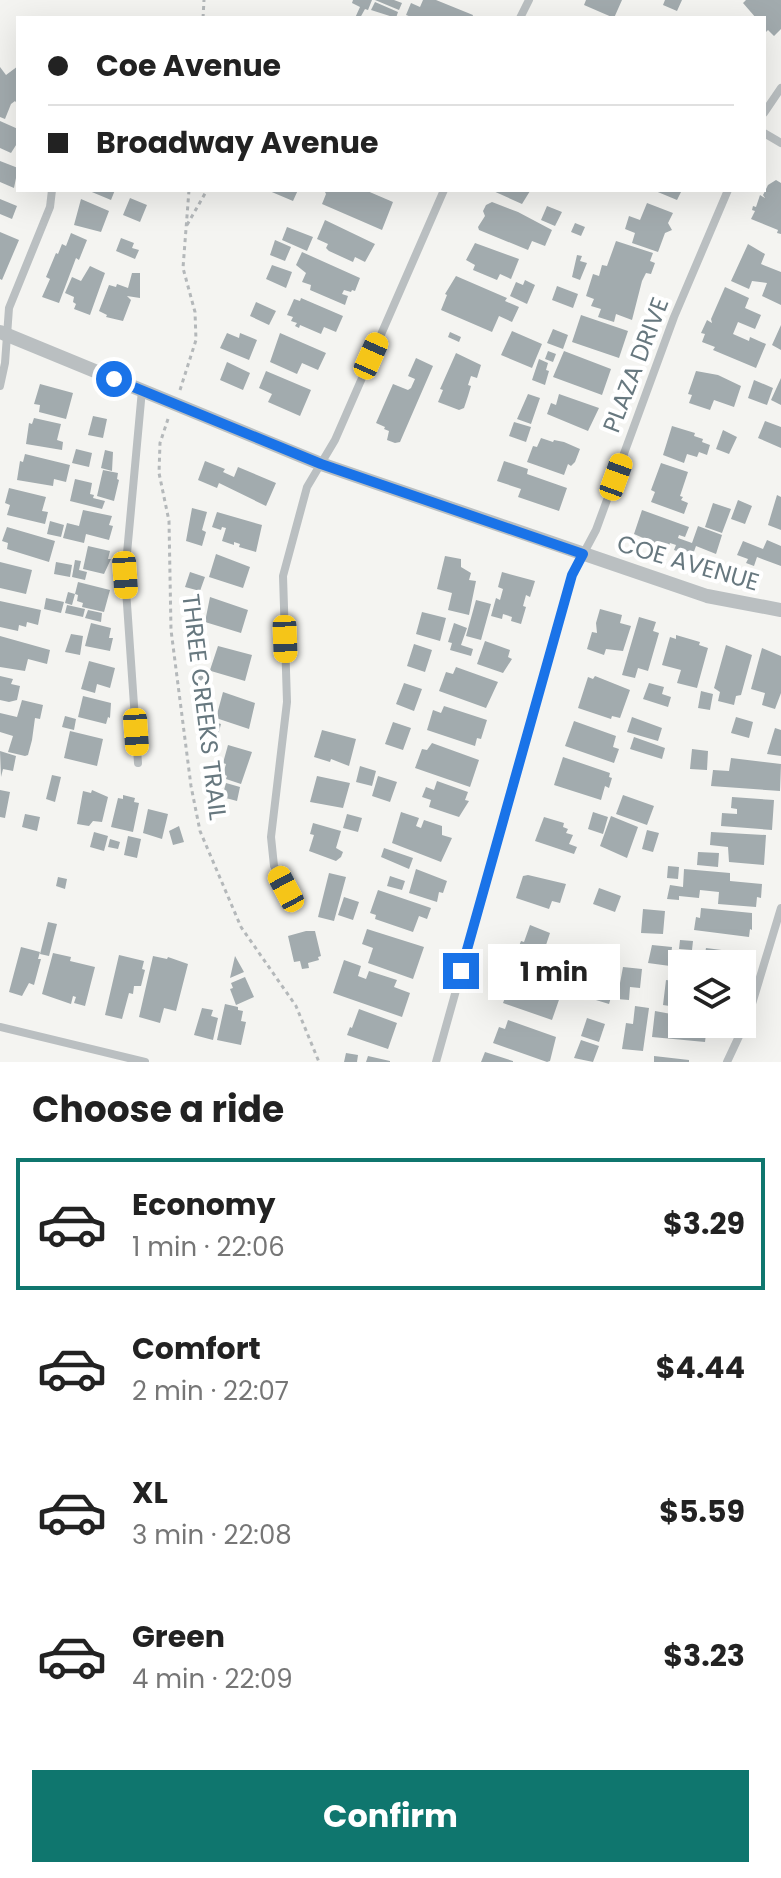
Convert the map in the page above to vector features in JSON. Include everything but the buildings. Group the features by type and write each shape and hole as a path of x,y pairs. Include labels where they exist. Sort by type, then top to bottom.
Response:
{"street":[{"path":"766,110 781,88"},
{"path":"0,386 9,308 50,207 52,192"},
{"path":"286,889 274,866 271,837 287,702 283,576 307,487 335,440 443,192"},
{"name":"PLAZA DRIVE","path":"436,1062 572,575 596,530 674,317 727,192"},
{"name":"COE AVENUE","path":"4,333 321,464 707,596 781,610"},
{"path":"138,763 125,575 142,390"},
{"path":"727,1062 748,1017 781,908"},
{"path":"0,1027 145,1062"}],"path":[{"path":"183,379 196,340 195,312 183,268 189,192"},
{"path":"186,227 206,192"},
{"name":"THREE CREEKS TRAIL","path":"166,424 160,443 159,473 169,521 171,630 191,786 200,831 241,927 296,1006 319,1062"}],"route":[{"path":"114,379 321,464 583,554 572,575 461,971"}]}
